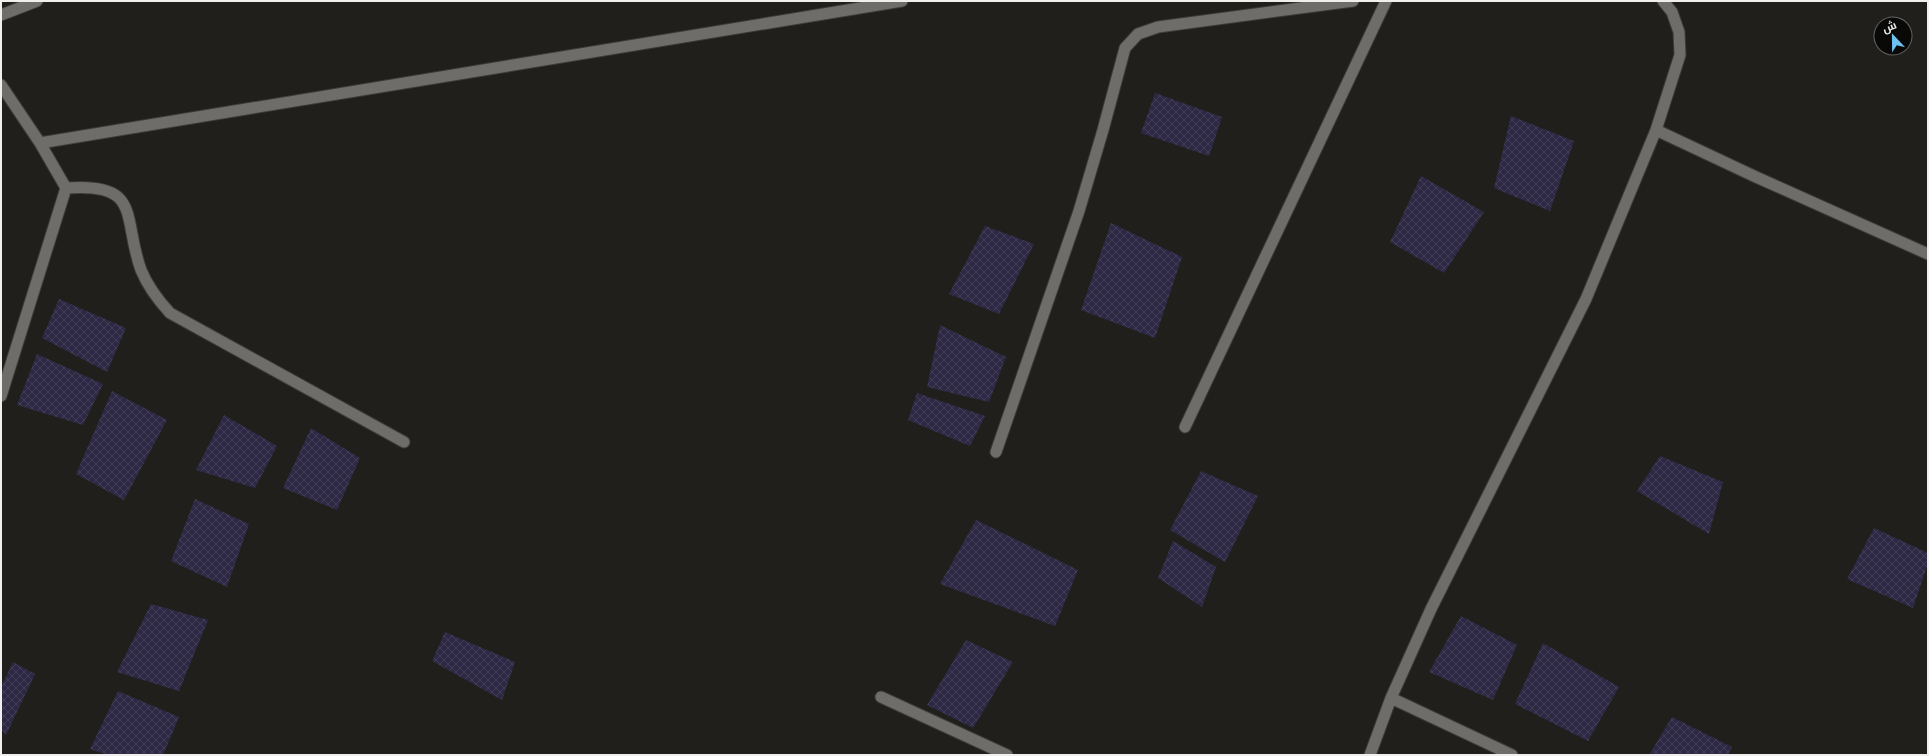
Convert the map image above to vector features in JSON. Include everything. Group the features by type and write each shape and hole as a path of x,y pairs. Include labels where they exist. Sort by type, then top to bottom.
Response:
{"street":[{"path":"1,15 37,1"},
{"path":"40,143 902,1"},
{"path":"996,452 1079,211 1125,48 1138,34 1158,27 1353,1"},
{"path":"1185,427 1386,1"},
{"path":"1370,755 1391,698 1431,609 1586,299 1656,130 1680,55 1679,32 1672,12 1663,1"},
{"path":"1,85 40,143 66,188 1,396"},
{"path":"1656,130 1756,177 1928,254"},
{"path":"66,188 90,186 110,191 121,200 129,215 141,268 150,291 170,313 404,442"},
{"path":"881,697 1007,755"},
{"path":"1391,698 1512,755"}],"building":[{"path":"1155,93 1222,117 1209,156 1141,133"},
{"path":"1511,116 1574,141 1550,211 1494,188"},
{"path":"1421,176 1484,212 1444,273 1390,242"},
{"path":"1111,223 1182,257 1155,338 1081,310"},
{"path":"985,226 1034,244 999,314 949,294"},
{"path":"59,299 126,328 107,372 42,338"},
{"path":"940,325 1006,357 989,402 927,387"},
{"path":"37,354 103,384 83,425 17,405"},
{"path":"112,391 167,420 124,500 76,474"},
{"path":"917,393 985,416 970,446 908,420"},
{"path":"224,415 277,446 255,488 196,470"},
{"path":"311,428 360,458 337,510 283,488"},
{"path":"1660,456 1723,482 1709,534 1637,491"},
{"path":"1201,471 1258,496 1225,562 1170,530"},
{"path":"195,499 249,524 227,587 171,561"},
{"path":"976,520 1078,570 1055,626 940,584"},
{"path":"1874,528 1928,553 1928,563 1913,608 1847,579"},
{"path":"1173,541 1216,567 1202,607 1158,578"},
{"path":"151,604 208,620 179,691 117,672"},
{"path":"1461,616 1517,645 1493,700 1429,672"},
{"path":"445,632 515,662 502,700 432,661"},
{"path":"966,640 1013,662 973,728 927,705"},
{"path":"1543,643 1619,687 1588,741 1515,704"},
{"path":"13,662 35,674 6,735 1,729 1,687"},
{"path":"118,691 179,717 163,755 108,755 90,749"},
{"path":"1672,717 1732,747 1728,755 1649,755"}]}
